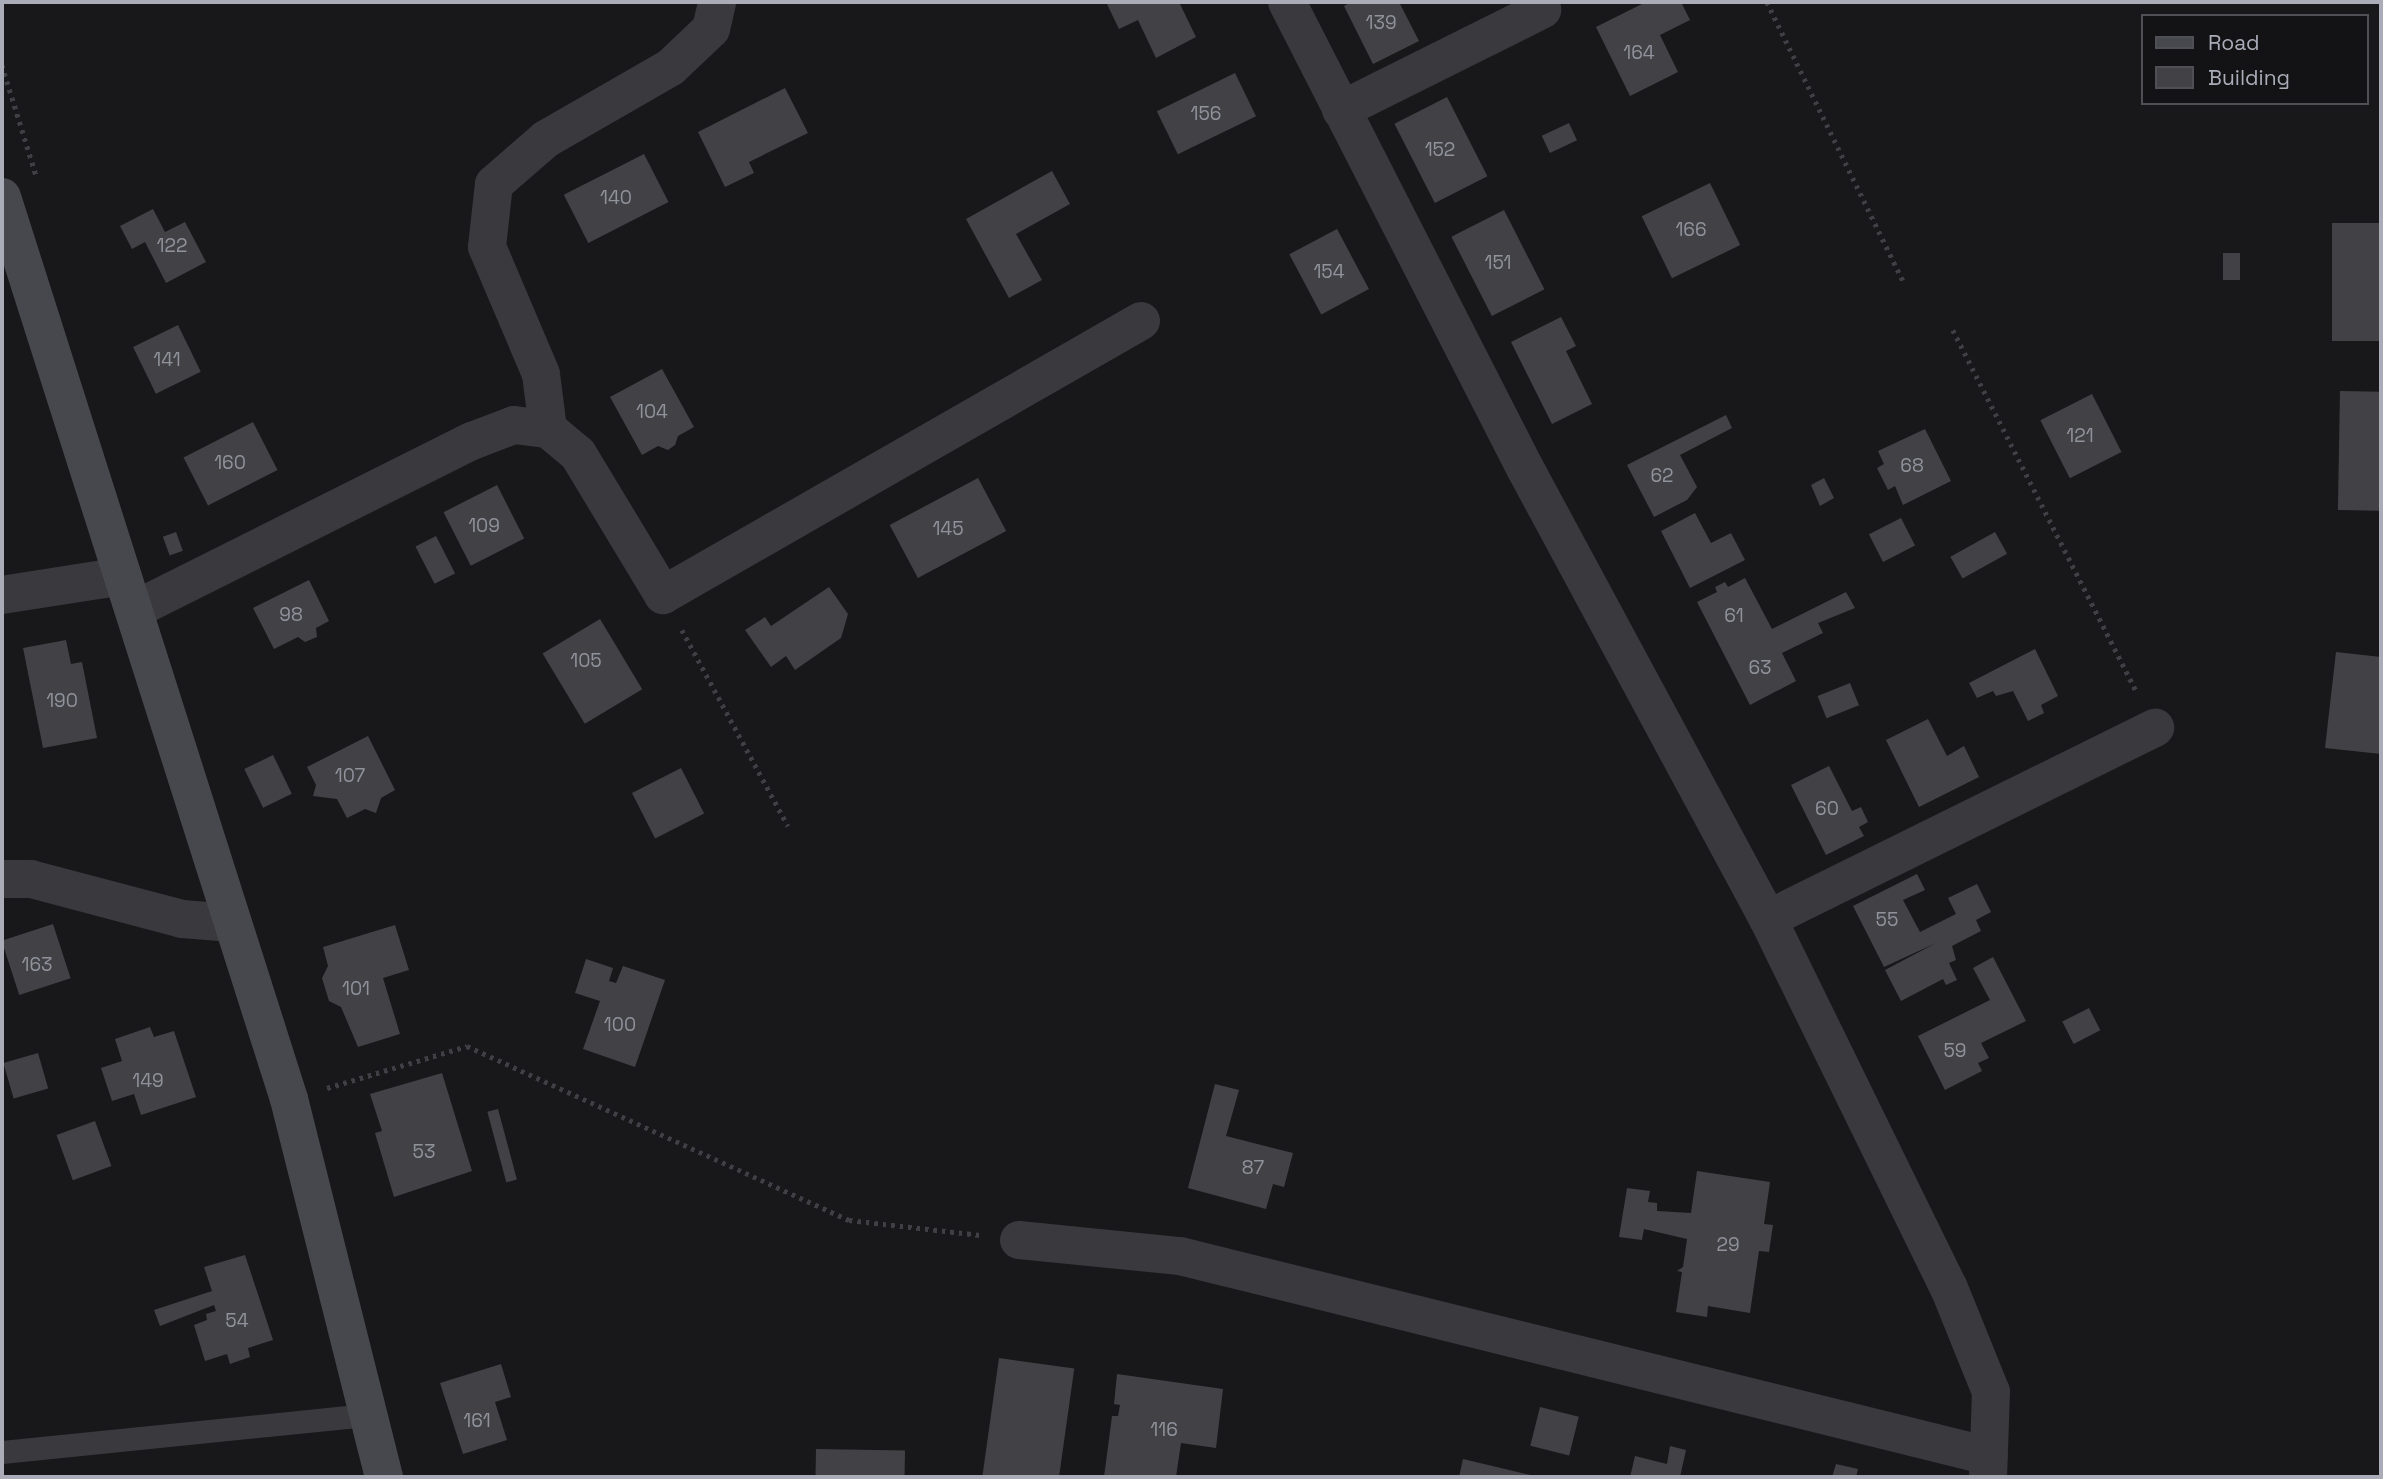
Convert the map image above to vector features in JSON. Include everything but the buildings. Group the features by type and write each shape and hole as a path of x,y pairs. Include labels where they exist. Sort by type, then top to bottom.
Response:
{"street":[{"path":"548,429 541,374 487,247 494,184 546,139 671,67 711,29 717,2"},
{"path":"1020,1240 1180,1256 1989,1467 1991,1392 1954,1301 1768,919 1525,468 1287,2"},
{"path":"1341,110 1542,10"},
{"path":"2,197 289,1099 384,1477"},
{"path":"2,595 129,593 472,441 514,425 548,429 578,454 663,595 1141,321"},
{"path":"1768,919 2155,728"},
{"path":"2,878 31,878 182,919 233,923"}],"lane":[{"path":"2,1452 369,1415"}],"path":[{"path":"1767,2 1904,283"},
{"path":"1953,330 2155,728"},
{"path":"663,595 788,826"},
{"path":"289,1099 467,1046 849,1220 1020,1240"}]}
